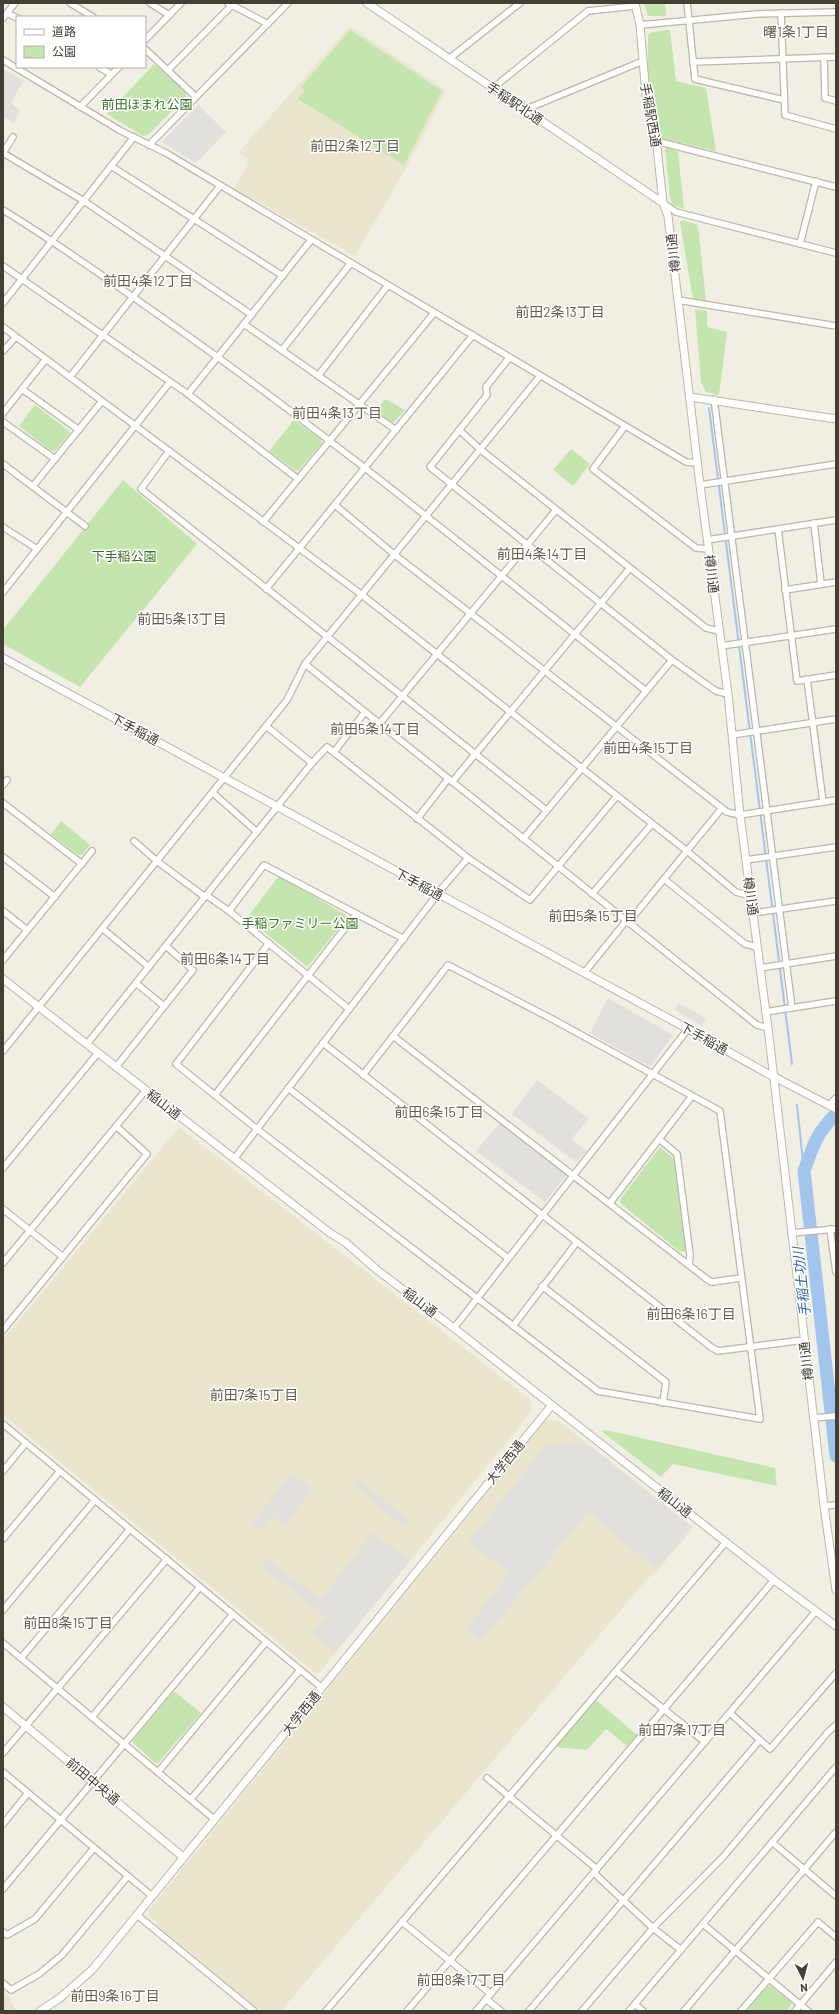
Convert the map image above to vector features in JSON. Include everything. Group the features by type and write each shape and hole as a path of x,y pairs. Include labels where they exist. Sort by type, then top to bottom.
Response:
{"street":[{"path":"3,18 15,3"},
{"path":"70,3 91,16"},
{"path":"150,3 169,15"},
{"path":"146,39 180,3"},
{"path":"149,145 288,3"},
{"name":"手稲駅北通","path":"367,3 663,203"},
{"path":"450,58 520,3"},
{"path":"687,3 695,79 784,100"},
{"path":"168,70 232,4 268,24"},
{"path":"492,88 588,11 635,4"},
{"name":"手稲駅西通","path":"635,4 640,25 646,95 656,141 663,203"},
{"path":"640,25 689,20 836,12"},
{"path":"7,13 16,18"},
{"path":"781,14 785,115 836,129"},
{"path":"146,50 196,97"},
{"path":"824,57 826,98 836,101"},
{"path":"693,62 836,57"},
{"path":"3,60 16,68"},
{"path":"524,110 643,61"},
{"path":"16,68 80,107 149,145 351,263 686,462 698,463"},
{"path":"101,68 111,74"},
{"path":"80,107 118,68"},
{"path":"13,137 3,153 84,201 252,315"},
{"path":"3,303 134,137"},
{"path":"656,141 836,187"},
{"path":"111,166 283,276"},
{"path":"800,244 816,181"},
{"path":"70,377 195,220 220,186"},
{"path":"663,203 676,212 836,254"},
{"name":"樽川通","path":"663,203 668,216 700,485 728,694 740,815 768,1028 772,1076 813,1418 836,1590"},
{"path":"3,210 53,240 218,357 330,440 646,691"},
{"path":"188,394 311,240"},
{"path":"282,350 351,263"},
{"path":"3,266 188,394 298,478"},
{"path":"318,376 388,285"},
{"path":"678,300 836,326"},
{"path":"263,522 434,313"},
{"path":"244,324 396,430"},
{"path":"3,327 362,595 687,851 736,892 751,896"},
{"path":"266,589 472,336"},
{"path":"3,351 16,337"},
{"path":"509,358 486,387 487,395 430,467 672,660 716,691 728,694"},
{"path":"3,413 46,359"},
{"path":"3,1051 158,862 287,700 305,664 540,376"},
{"path":"3,591 170,382"},
{"path":"22,389 79,430"},
{"path":"690,397 836,419"},
{"path":"714,400 720,482 744,643 790,1008"},
{"path":"33,486 102,401"},
{"path":"3,422 55,459"},
{"path":"625,426 593,469 696,548 709,549"},
{"path":"459,430 480,450 706,628 719,631"},
{"path":"169,451 141,490 328,636 401,696 546,810"},
{"path":"3,464 85,526"},
{"path":"700,485 836,464"},
{"path":"335,506 395,555 727,812 740,815 836,800"},
{"path":"380,723 526,544 556,510"},
{"path":"708,540 836,520"},
{"path":"814,523 821,584"},
{"path":"3,527 37,549"},
{"path":"778,529 797,681 836,675"},
{"path":"417,819 475,754 630,568"},
{"path":"785,590 836,582"},
{"path":"721,646 836,629"},
{"name":"下手稲通","path":"3,658 772,1076 832,1107"},
{"path":"522,839 672,660"},
{"path":"305,664 522,839 757,1025 768,1028"},
{"path":"807,679 823,802"},
{"path":"334,752 365,712"},
{"path":"732,734 836,719"},
{"path":"266,726 312,762"},
{"path":"87,1044 312,762 327,746 468,858 530,900 559,868 617,796"},
{"path":"213,793 257,832"},
{"path":"3,803 82,864"},
{"path":"584,973 722,808"},
{"path":"592,894 652,824"},
{"path":"134,841 158,862 205,896 230,910 349,1009"},
{"path":"746,860 836,847"},
{"path":"3,960 92,851"},
{"path":"3,857 54,897"},
{"path":"234,1159 438,894 468,858"},
{"path":"230,910 264,865 404,939"},
{"path":"664,879 745,944 757,947"},
{"path":"753,913 836,901"},
{"path":"3,911 27,930"},
{"path":"215,1095 356,914"},
{"path":"103,929 149,967"},
{"path":"269,943 176,1064 257,1129 598,1391 760,1419 720,1111 554,1020 448,965 363,1075"},
{"path":"116,1067 193,970 166,946"},
{"path":"760,968 836,956"},
{"name":"稲山通","path":"3,979 552,1404 774,1580 836,1626"},
{"path":"136,983 164,1006"},
{"path":"766,1012 836,1001"},
{"path":"454,1328 688,1029"},
{"path":"394,1036 712,1282 741,1278"},
{"path":"323,1043 711,1347 718,1351 804,1340"},
{"path":"3,1168 98,1053"},
{"path":"288,1088 508,1258"},
{"path":"3,1263 146,1090"},
{"path":"610,1203 692,1096"},
{"path":"832,1107 836,1098"},
{"path":"3,1330 147,1154 116,1126"},
{"path":"659,1139 677,1154 690,1255 689,1265"},
{"path":"3,1210 63,1257"},
{"path":"791,1234 833,1229 836,1272"},
{"path":"512,1326 577,1242"},
{"path":"542,1286 666,1382 663,1403"},
{"name":"大学西通","path":"40,2011 60,1998 92,1970 183,1856 552,1404"},
{"path":"813,1418 836,1416"},
{"path":"3,1424 321,1688"},
{"path":"3,1471 26,1443"},
{"path":"3,1539 60,1471"},
{"path":"3,1610 95,1500"},
{"path":"824,1506 835,1505"},
{"path":"21,1658 130,1529"},
{"path":"326,2011 726,1542"},
{"path":"3,1753 25,1725 167,1559"},
{"path":"407,2011 774,1580"},
{"path":"92,1717 200,1587"},
{"path":"476,2011 816,1611"},
{"path":"3,1889 233,1614"},
{"path":"158,1772 266,1642"},
{"path":"3,1643 214,1819"},
{"path":"191,1799 300,1670"},
{"path":"616,1671 705,1742"},
{"path":"730,1713 770,1749 836,1673"},
{"name":"前田中央通","path":"3,1707 183,1856"},
{"path":"582,2011 653,1928 723,1857 828,1732 836,1725"},
{"path":"529,2011 760,1740"},
{"path":"629,2011 836,1767"},
{"path":"3,1772 152,1896"},
{"path":"487,1778 556,1836 595,1871 623,1901 653,1928 681,1950"},
{"path":"3,1824 28,1793"},
{"path":"684,2011 836,1832"},
{"path":"772,1842 836,1896"},
{"path":"3,1932 7,1935 35,1919 94,1848"},
{"path":"3,1983 11,1990 39,1974 62,1955 128,1876"},
{"path":"137,1915 254,2011"},
{"path":"402,1922 450,1961 489,1996 501,2011"},
{"path":"741,2011 818,1922 836,1937"},
{"path":"703,1924 808,2011"},
{"path":"795,2011 836,1962"},
{"path":"635,2004 643,2011"}],"shaded area":[{"path":"350,26 446,90 406,168 355,256 234,189 248,164 247,158 238,153"},
{"path":"3,69 24,80 11,103 20,111 14,123 3,117"},
{"path":"198,105 226,132 196,163 162,142"},
{"path":"608,998 673,1035 650,1067 590,1033"},
{"path":"678,1003 706,1018 702,1026 675,1010"},
{"path":"537,1080 589,1119 571,1139 587,1151 576,1162 512,1114"},
{"path":"500,1123 567,1175 545,1202 476,1151"},
{"path":"179,1127 531,1400 532,1411 319,1673 315,1673 3,1415 3,1340"},
{"path":"558,1420 693,1528 655,1574 648,1578 281,2011 261,2011 154,1926 157,1922 149,1916 148,1911 545,1421"},
{"path":"547,1444 577,1444 592,1447 692,1527 656,1569 588,1512 503,1615 479,1640 466,1629 509,1573 468,1542"},
{"path":"291,1473 312,1489 284,1525 272,1516 261,1530 252,1523"},
{"path":"360,1480 409,1521 404,1527 355,1485"},
{"path":"373,1532 410,1561 335,1653 312,1633 325,1616 262,1567 267,1559 321,1599"},
{"path":"3,1991 9,1996 16,2010 3,2011"}],"green space":[{"path":"644,3 665,3 666,16 648,16"},
{"path":"350,30 442,91 404,165 298,99 305,90 301,87"},
{"path":"670,30 676,81 706,88 716,151 661,138 648,79 648,35 652,32"},
{"name":"前田ほまれ公園","path":"154,64 186,91 186,97 148,135 143,136 107,114"},
{"path":"669,148 678,152 684,209 673,205 670,199 665,149"},
{"path":"683,220 698,225 706,301 693,299 680,222"},
{"path":"695,309 707,311 707,327 727,332 719,395 706,392 701,382"},
{"path":"385,399 405,410 394,422 391,422 376,411"},
{"path":"35,405 70,433 55,451 51,451 19,426"},
{"path":"294,420 321,439 322,443 299,470 296,471 269,451"},
{"path":"571,449 590,464 573,486 553,470"},
{"name":"下手稲公園","path":"123,480 197,544 80,687 3,644 3,630"},
{"path":"61,821 90,845 82,855 78,855 51,834"},
{"name":"手稲ファミリー公園","path":"279,876 346,915 347,918 309,965 306,966 247,918"},
{"path":"660,1147 675,1160 687,1252 679,1251 620,1203 621,1198"},
{"path":"606,1430 775,1468 777,1486 673,1464 661,1477 601,1431"},
{"path":"174,1691 201,1713 158,1763 154,1762 133,1743 133,1740"},
{"path":"596,1700 637,1735 627,1746 606,1729 587,1750 555,1747"},
{"path":"768,1986 771,1986 792,2003 787,2011 751,2011 748,2008"}],"waterway":[{"path":"709,408 792,1064"},
{"path":"797,1105 804,1171"},
{"name":"手稲土功川","path":"836,1114 820,1133 804,1171 836,1456"}],"district":[{"name":"曙1条1丁目","path":"796,31"},
{"name":"前田2条12丁目","path":"355,145"},
{"name":"前田4条12丁目","path":"148,280"},
{"name":"前田2条13丁目","path":"560,311"},
{"name":"前田4条13丁目","path":"337,412"},
{"name":"前田4条14丁目","path":"542,553"},
{"name":"前田5条13丁目","path":"182,618"},
{"name":"前田5条14丁目","path":"375,728"},
{"name":"前田4条15丁目","path":"648,747"},
{"name":"前田5条15丁目","path":"593,915"},
{"name":"前田6条14丁目","path":"225,958"},
{"name":"前田6条15丁目","path":"439,1111"},
{"name":"前田6条16丁目","path":"691,1313"},
{"name":"前田7条15丁目","path":"254,1394"},
{"name":"前田8条15丁目","path":"68,1622"},
{"name":"前田7条17丁目","path":"682,1729"},
{"name":"前田8条17丁目","path":"461,1979"},
{"name":"前田9条16丁目","path":"115,1995"}]}
